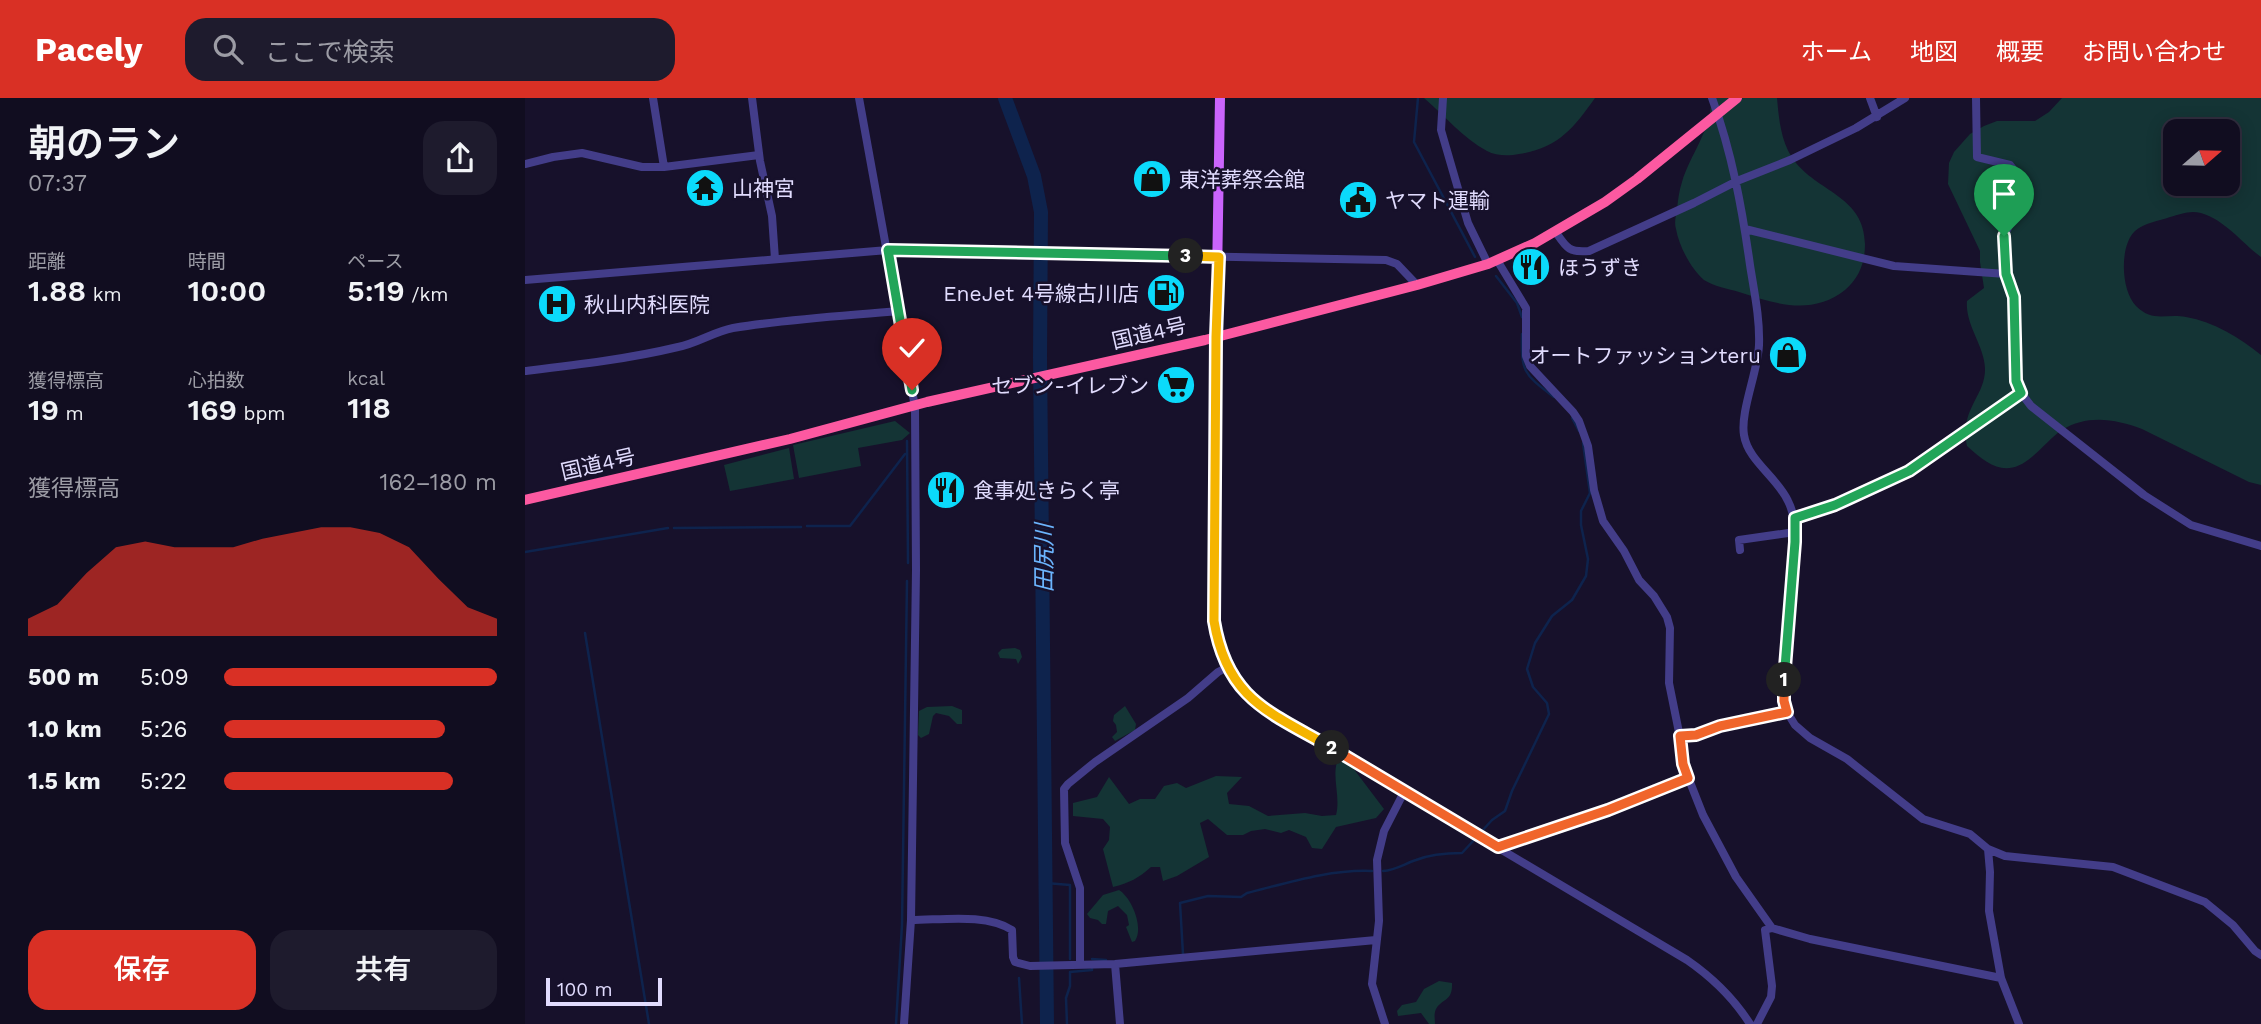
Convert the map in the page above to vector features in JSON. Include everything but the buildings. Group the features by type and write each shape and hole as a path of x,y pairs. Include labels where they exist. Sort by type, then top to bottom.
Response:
{"highway":[{"name":"国道4号","path":"525,500 790,439 1024,380 1216,337 1417,285 1492,262 1535,243 1605,202 1737,98"}],"main road":[{"path":"1216,337 1220,98"}],"street":[{"path":"653,98 664,167"},
{"path":"752,98 759,155 772,216 775,258"},
{"path":"859,98 915,407 916,570 911,920 904,1024"},
{"path":"1443,98 1441,130 1468,223 1492,262 1526,308 1526,356 1530,366 1579,421 1588,446 1596,500 1603,521 1624,551 1639,580 1668,617 1669,683 1683,764 1703,815 1736,877 1772,928"},
{"path":"1712,98 1737,181 1757,312 1759,345 1743,422 1744,437 1752,454 1787,498 1795,518 1784,688 1787,712 1810,738 1847,759 1923,819 1970,834 1988,849 2005,856 2113,867 2205,902 2220,912 2261,955"},
{"path":"1870,98 1877,117"},
{"path":"1556,231 1568,248 1575,252 1589,251 1737,181 1790,160 1877,117 1905,98"},
{"path":"1976,98 1977,157 2010,165 2017,174 2018,197 2014,216 2003,242 2006,274 2014,297 2016,381 2021,393 2031,406 2144,495 2192,525 2261,546"},
{"path":"525,164 582,153 642,167 664,167 759,155"},
{"path":"1745,229 1893,266 2006,274"},
{"path":"525,280 888,250 1386,260 1397,264 1417,285"},
{"path":"525,371 631,357 693,344 704,336 731,329 898,311"},
{"path":"1216,337 1214,621 1228,667 1244,692 1258,705 1589,900 1709,975 1726,991 1750,1024"},
{"path":"1795,518 1835,505 1909,471 2021,393"},
{"path":"1740,550 1739,540 1795,532"},
{"path":"1080,964 1080,888 1065,843 1064,789 1095,762 1228,667"},
{"path":"1680,736 1696,735 1720,726 1787,712"},
{"path":"1498,847 1608,810 1688,778"},
{"path":"1385,1024 1372,984 1379,921 1377,860 1384,831 1404,792"},
{"path":"1988,849 1989,911 2001,978 2019,1024"},
{"path":"911,920 984,920 1000,923 1012,930 1015,962 1030,966 1115,964 1376,940"},
{"path":"1757,1024 1771,997 1772,986 1764,934 1765,930 1772,928 1810,939 2001,978"},
{"path":"1115,964 1121,1024"}],"green space":[{"path":"1424,98 1595,98 1572,128 1554,142 1533,151 1498,155 1479,146 1462,133"},
{"path":"1711,98 1777,98 1782,132 1791,156 1806,173 1849,206 1863,228 1864,258 1857,275 1845,290 1820,303 1793,305 1712,284 1695,270 1680,243 1675,219 1681,185 1705,130"},
{"path":"2062,98 2261,98 2261,257 2210,216 2189,212 2152,222 2135,231 2126,247 2124,269 2127,290 2142,311 2154,316 2196,319 2216,326 2261,355 2261,485 2249,482 2142,429 2112,421 2091,420 2072,425 2058,433 2024,463 2015,467 2006,468 1991,464 1967,446 1969,412 1981,387 1985,368 1969,318 1967,301 1984,288 1980,251 1948,184 1949,163 1954,152 1970,134 1984,126 1997,121 2035,121 2049,112"},
{"path":"895,421 910,433 902,440 858,448 861,466 799,478 793,445"},
{"path":"789,448 794,479 730,491 724,465"},
{"path":"1002,649 1020,650 1022,657 1018,664 1016,659 1000,658 998,653"},
{"path":"952,706 962,710 962,724 957,724 949,716 936,713 929,734 921,738 918,735 919,711 927,707"},
{"path":"1125,706 1136,724 1135,730 1115,741 1112,737 1117,732 1114,715"},
{"path":"1338,759 1353,768 1384,809 1376,818 1336,827 1322,849 1312,848 1306,837 1289,830 1281,833 1265,829 1243,835 1227,835 1208,819 1200,823 1209,857 1163,881 1160,867 1151,867 1133,880 1113,887 1103,849 1109,840 1110,827 1103,819 1073,816 1073,803 1097,797 1109,777 1129,804 1140,799 1155,799 1164,786 1177,783 1186,788 1216,776 1242,777 1227,793 1229,804 1249,806 1268,816 1305,813 1336,815 1335,773"},
{"path":"1119,890 1128,900 1137,921 1137,935 1132,942 1126,927 1129,925 1127,915 1118,906 1108,911 1106,924 1090,918 1087,914 1103,895"},
{"path":"1439,981 1452,983 1452,990 1437,1008 1435,1024 1429,1024 1421,1013 1398,1016 1397,1011 1402,1005 1416,1002 1424,989"}],"waterway":[{"name":"田尻川","path":"1005,98 1034,176 1041,212 1047,1024"},
{"path":"1418,98 1414,142 1475,257"},
{"path":"1496,276 1517,303 1522,317"},
{"path":"1522,334 1522,357 1526,372 1554,397"},
{"path":"1572,418 1579,431"},
{"path":"907,441 908,563"},
{"path":"1482,831 1505,811 1549,714 1547,703 1533,687 1527,669 1535,643 1552,616 1572,600 1586,576 1588,559 1581,511 1590,493 1583,443"},
{"path":"807,526 850,526 905,454"},
{"path":"674,528 801,527"},
{"path":"525,552 668,528"},
{"path":"896,1024 902,925 907,581"},
{"path":"585,633 649,1024"},
{"path":"1383,871 1427,856 1462,853 1475,839"},
{"path":"1183,954 1180,903 1208,896 1241,897 1247,893 1325,874 1372,871"},
{"path":"1046,883 1070,885 1070,959"},
{"path":"1092,959 1106,960"},
{"path":"1067,1024 1066,998 1070,986 1070,972 1092,970 1092,967"},
{"path":"1019,978 1022,1024"}],"place":[{"name":"東洋葬祭会館","path":"1152,179"},
{"name":"山神宮","path":"705,188"},
{"name":"ヤマト運輸","path":"1358,200"},
{"name":"ほうずき","path":"1531,267"},
{"name":"EneJet 4号線古川店","path":"1166,293"},
{"name":"秋山内科医院","path":"557,304"},
{"name":"オートファッションteru","path":"1788,355"},
{"name":"セブン-イレブン","path":"1176,385"},
{"name":"食事処きらく亭","path":"946,490"}],"route":[{"path":"912,390 888,250 1219,257 1214,621 1221,652 1228,667 1244,692 1258,705 1498,847 1608,810 1688,778 1683,764 1680,736 1696,735 1720,726 1787,712 1784,688 1795,518 1835,505 1909,471 2021,393 2016,381 2014,297 2006,274 2004,236"}]}
